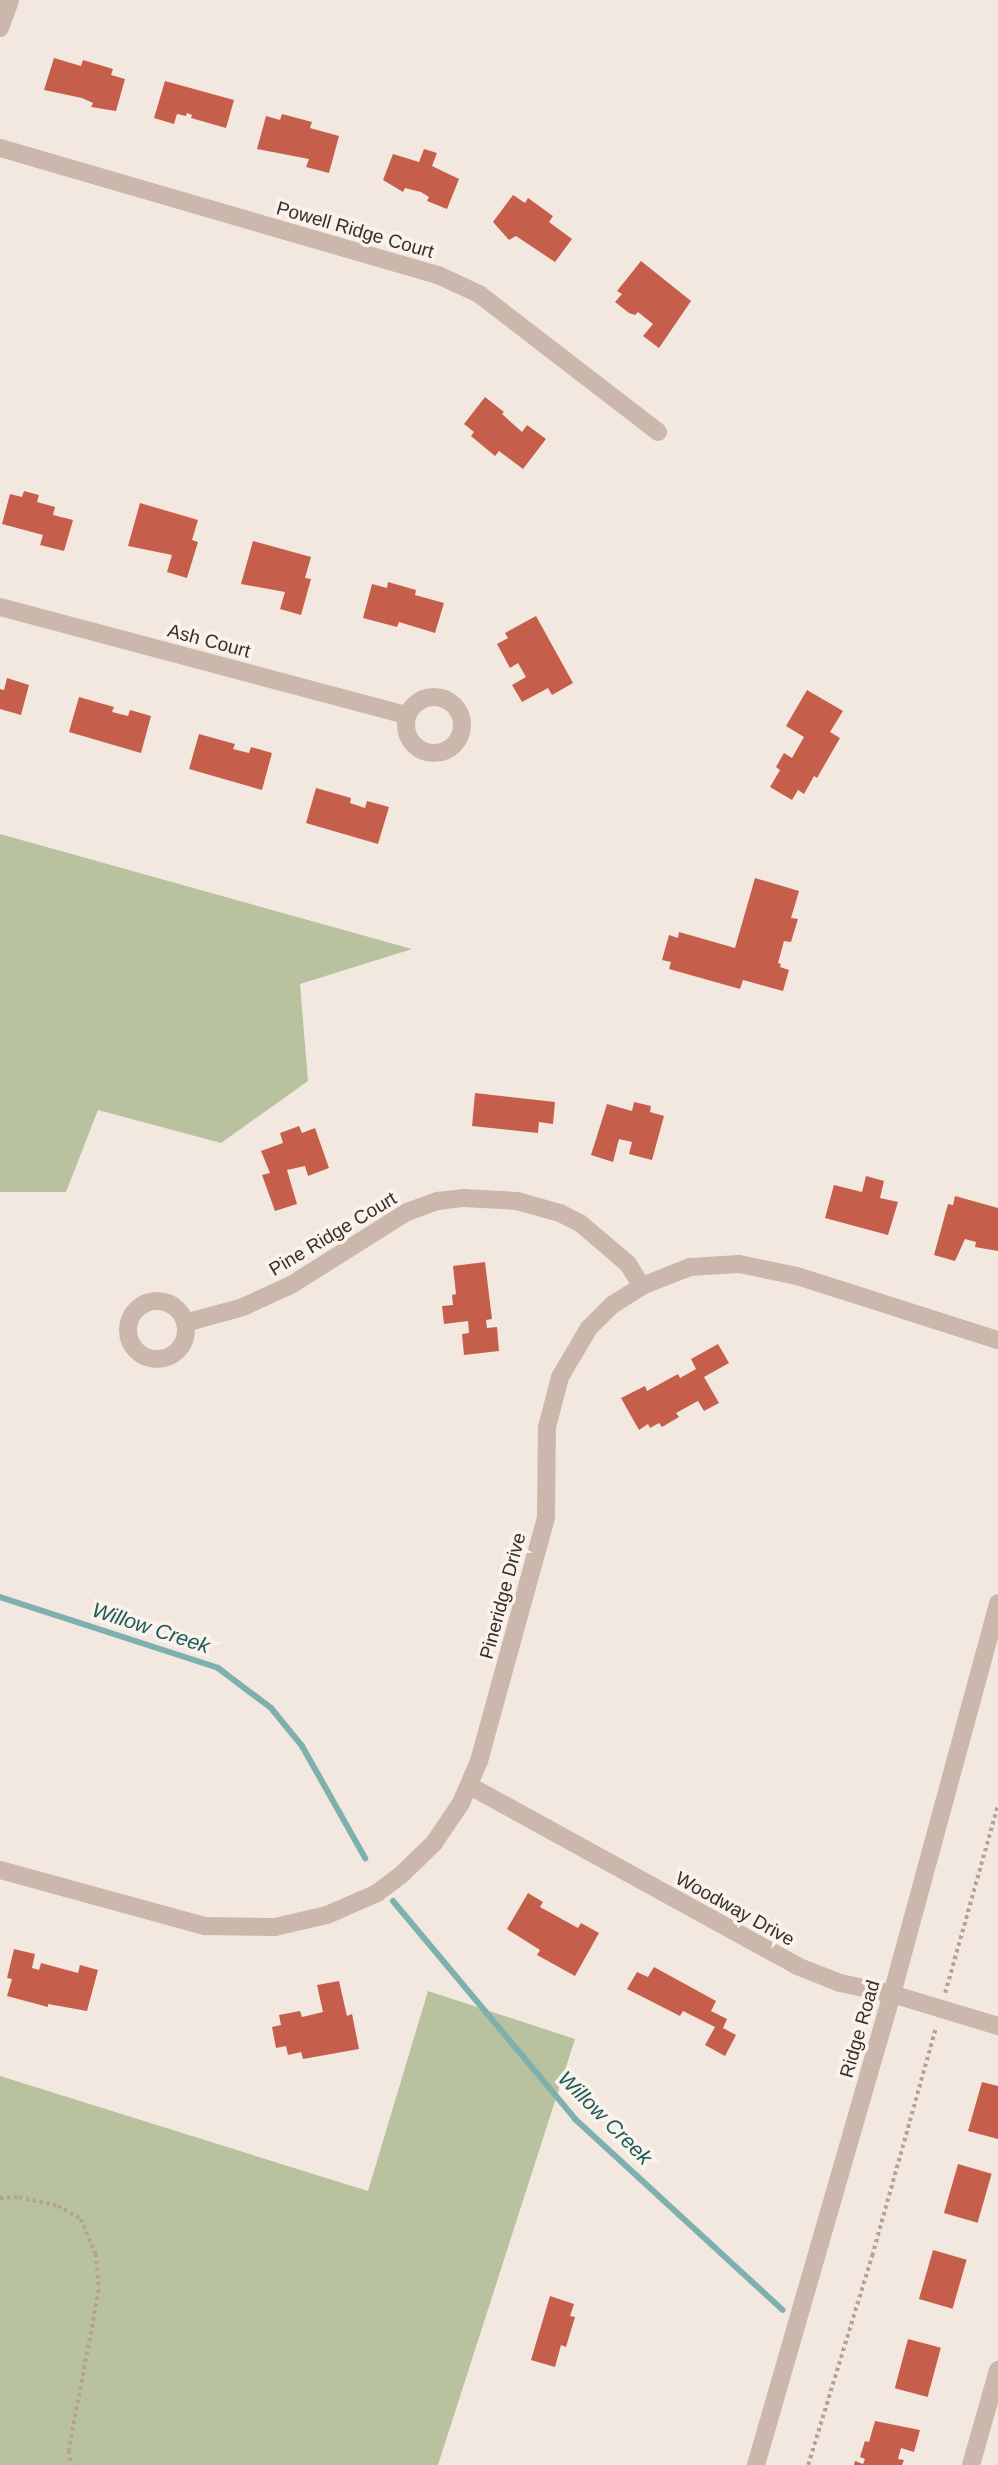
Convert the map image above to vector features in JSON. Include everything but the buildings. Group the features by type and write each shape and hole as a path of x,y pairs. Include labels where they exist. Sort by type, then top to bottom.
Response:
{"street":[{"path":"0,28 10,0"},
{"name":"Powell Ridge Court","path":"0,148 438,275 480,294 658,432"},
{"name":"Ash Court","path":"0,607 407,715"},
{"name":"Pine Ridge Court","path":"185,1323 243,1307 291,1285 407,1212 438,1202 464,1198 517,1201 560,1213 580,1223 628,1264 642,1286"},
{"name":"Pineridge Drive","path":"0,1870 205,1926 275,1927 327,1915 377,1893 434,1843 470,1786 546,1517 547,1427 560,1377 589,1328 612,1305 642,1286 690,1266 739,1264 797,1276 998,1340"},
{"name":"Ridge Road","path":"756,2465 891,1994 998,1603"},
{"name":"Woodway Drive","path":"470,1786 797,1966 841,1983 891,1994 940,2011 998,2026"},
{"path":"971,2465 998,2370"}],"path":[{"path":"808,2465 872,2256 998,1805"},
{"path":"0,2198 19,2197 58,2206 81,2219 96,2253 99,2290 69,2451 71,2465"}],"green space":[{"path":"0,834 412,949 300,984 308,1081 221,1143 98,1110 66,1192 0,1192"},
{"path":"428,1991 575,2039 438,2465 0,2465 0,2076 368,2191"}],"waterway":[{"name":"Willow Creek","path":"0,1597 218,1668 271,1708 302,1746 365,1858"},
{"name":"Willow Creek","path":"393,1901 575,2119 783,2310"}]}
